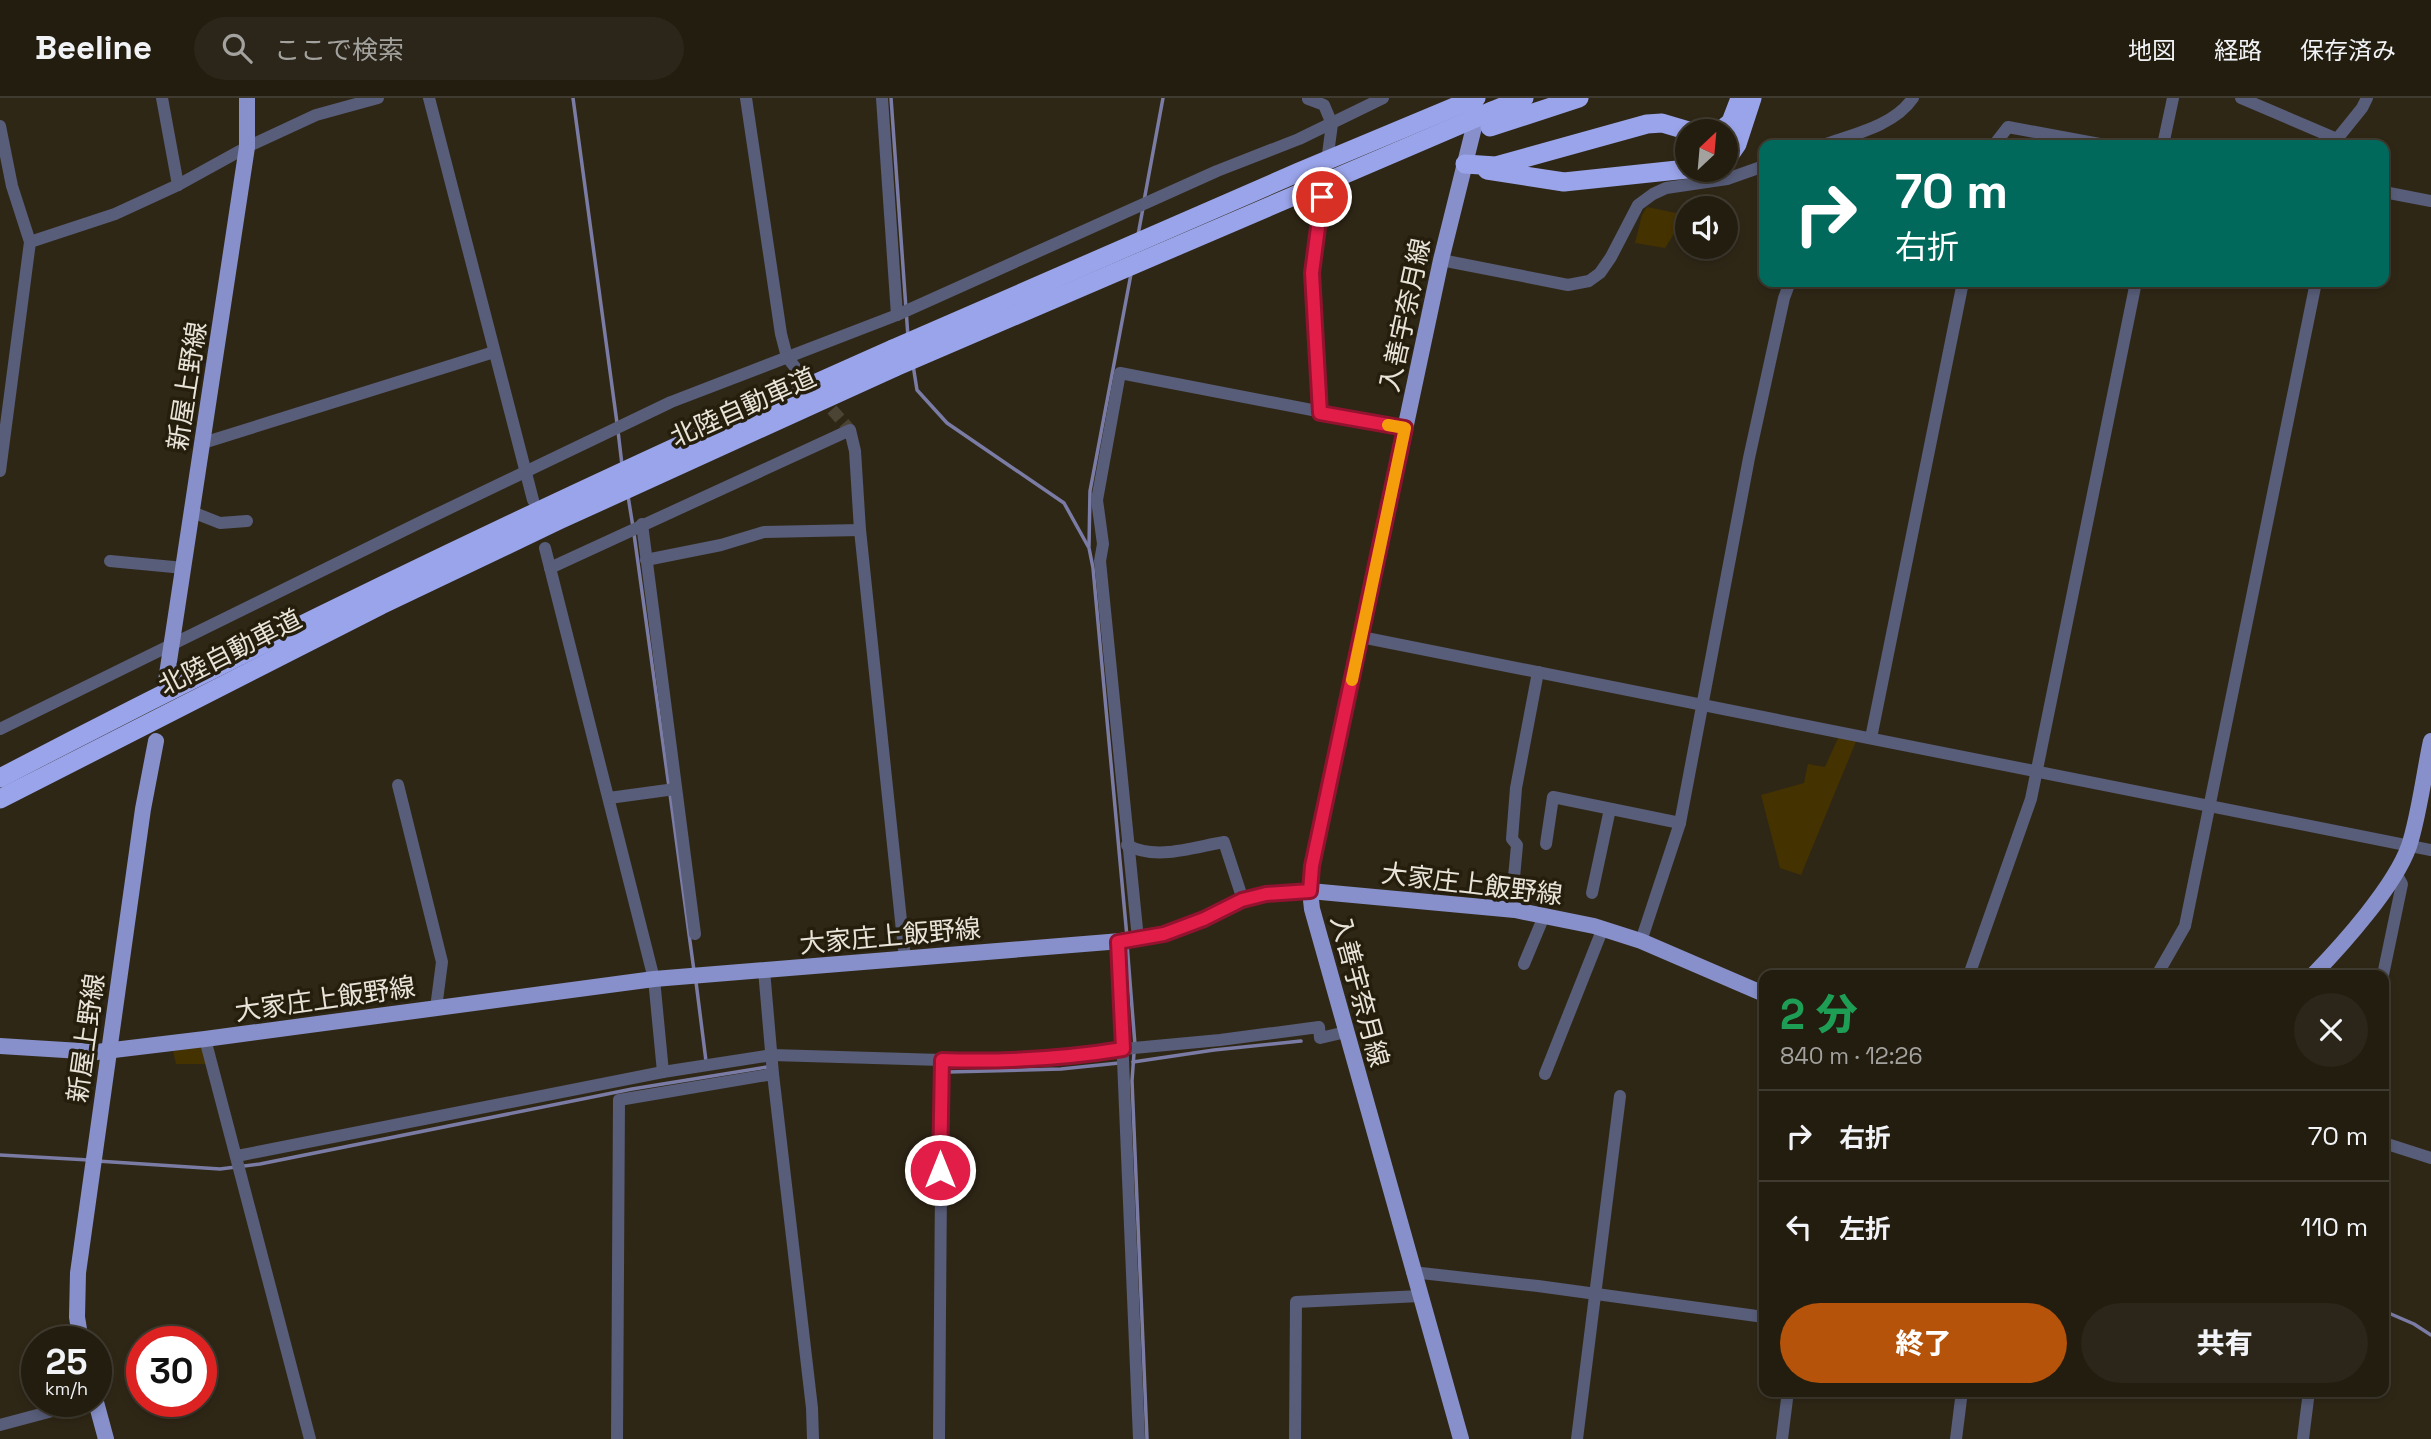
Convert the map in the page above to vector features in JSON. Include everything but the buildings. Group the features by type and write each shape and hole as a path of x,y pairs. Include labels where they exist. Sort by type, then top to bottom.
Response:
{"highway":[{"path":"1299,172 1446,98"},
{"name":"北陸自動車道","path":"0,799 381,605 633,486 894,358 1299,172 1485,108 1524,98"},
{"path":"1485,108 1579,98"},
{"path":"1732,119 1739,98"},
{"path":"1738,141 1752,98"},
{"name":"北陸自動車道","path":"0,778 371,590 715,428 894,358 1297,193 1485,108"},
{"path":"1465,164 1496,166 1647,124 1662,123 1675,127"},
{"path":"1465,164 1496,173 1564,182 1675,170"}],"main road":[{"name":"新屋上野線","path":"166,681 247,147 247,98"},
{"name":"入善宇奈月線","path":"1461,1439 1412,1272 1312,909 1310,891 1312,866 1441,260 1465,164 1485,108"},
{"name":"新屋上野線","path":"78,1326 78,1273 143,809 156,741"},
{"path":"2318,970 2341,946 2396,873 2409,846 2431,741"},
{"name":"大家庄上飯野線","path":"0,1046 109,1050 205,1040 654,979 1118,942 1164,934 1204,919 1242,900 1266,894 1310,891 1511,910 1603,928 1641,941 1759,992"},
{"path":"100,1417 106,1439"}],"street":[{"path":"162,98 178,185"},
{"path":"30,242 115,215 316,115 378,98"},
{"path":"429,98 533,500"},
{"path":"746,98 780,334 787,356 802,376"},
{"path":"882,98 897,315"},
{"path":"0,729 671,402 897,315 1217,171 1299,139 1382,98"},
{"path":"1860,139 1892,119 1907,107 1913,98"},
{"path":"2164,140 2173,98"},
{"path":"2241,98 2333,140"},
{"path":"2338,140 2367,98"},
{"path":"1308,99 1324,105 1332,124 1312,273 1320,413"},
{"path":"0,126 6,187 30,242 0,471"},
{"path":"1998,140 2008,127 2078,140"},
{"path":"1441,260 1568,285 1589,281 1611,257 1639,205 1653,194 1666,188 1727,179 1759,168"},
{"path":"2389,193 2431,201"},
{"path":"1641,941 1680,823 1749,458 1788,287"},
{"path":"1871,738 1962,287"},
{"path":"1971,970 2031,799 2135,287"},
{"path":"2160,970 2185,926 2315,287"},
{"path":"203,443 494,352"},
{"path":"1138,939 1100,561 1103,544 1097,499 1120,373 1405,428"},
{"path":"550,568 850,430 855,451 860,530 905,959"},
{"path":"192,512 220,523 247,521"},
{"path":"642,524 695,934"},
{"path":"646,560 721,545 736,538 764,532 860,530"},
{"path":"545,548 654,979 663,1072"},
{"path":"110,561 184,568"},
{"path":"1361,637 2431,850"},
{"path":"1511,910 1517,845 1512,839 1516,788 1538,672"},
{"path":"398,785 442,962 436,1009"},
{"path":"609,798 675,789"},
{"path":"1546,844 1553,797 1680,823"},
{"path":"1591,893 1610,809"},
{"path":"1127,845 1139,852 1155,854 1224,842 1242,900"},
{"path":"2384,970 2402,884 2396,873"},
{"path":"1524,964 1544,916"},
{"path":"1545,1074 1603,928"},
{"path":"1118,942 1139,1439"},
{"path":"764,970 813,1439"},
{"path":"237,1156 663,1072 772,1055 1022,1061 1072,1058 1123,1049 1319,1027 1320,1038 1346,1032"},
{"path":"205,1040 310,1439"},
{"path":"939,1439 942,1060"},
{"path":"617,1439 619,1100 773,1074"},
{"path":"1577,1439 1620,1097"},
{"path":"2389,1145 2431,1158"},
{"path":"1412,1272 1759,1316"},
{"path":"1296,1439 1296,1302 1420,1296"},
{"path":"1782,1439 1787,1397"},
{"path":"1956,1439 1961,1397"},
{"path":"2303,1439 2308,1397"},
{"path":"0,1425 30,1417"}],"shaded area":[{"path":"1647,207 1675,213 1675,232 1665,248 1635,243 1642,215"},
{"path":"1839,736 1857,739 1801,875 1780,868 1761,795 1804,783 1808,764 1825,767"},
{"path":"202,1047 206,1064 176,1064 173,1051"}],"waterway":[{"path":"573,98 617,423"},
{"path":"891,98 908,337"},
{"path":"1144,201 1163,98"},
{"path":"1138,235 1143,208"},
{"path":"1089,546 1090,491 1131,274"},
{"path":"913,365 917,390 947,423 1064,503 1089,548 1127,937"},
{"path":"618,431 622,465"},
{"path":"628,496 633,527"},
{"path":"634,534 669,787"},
{"path":"670,794 694,971"},
{"path":"1127,944 1135,1045"},
{"path":"696,982 706,1061"},
{"path":"1133,1062 1301,1041"},
{"path":"1134,1053 1132,1081 1147,1439"},
{"path":"948,1072 1061,1069 1119,1063"},
{"path":"97,1161 220,1169 260,1164 632,1089 767,1067"},
{"path":"0,1155 89,1160"},
{"path":"2389,1313 2431,1335"}],"tunnel":[{"path":"820,396 850,430"}],"slow traffic":[{"path":"1352,680 1405,428 1388,425"}],"route":[{"path":"940,1170 942,1060 1009,1062 1072,1058 1123,1049 1118,942 1164,934 1204,919 1242,900 1287,891 1310,891 1312,866 1405,428 1320,413 1312,273 1322,197"}]}
